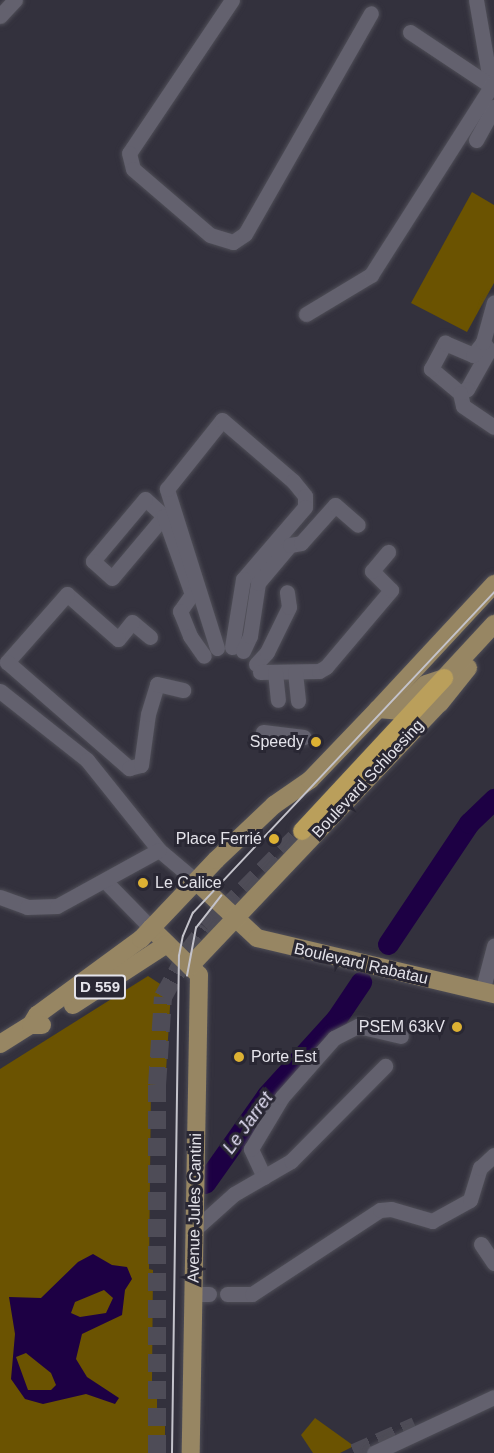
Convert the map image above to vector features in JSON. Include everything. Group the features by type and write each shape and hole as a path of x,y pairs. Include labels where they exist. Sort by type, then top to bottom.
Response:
{"highway":[{"path":"302,831 444,678"}],"main road":[{"path":"197,882 274,805 310,780 494,584"},
{"name":"Boulevard Schloesing","path":"378,709 399,711 426,684 444,678 494,624"},
{"name":"Boulevard Schloesing","path":"190,966 440,703 494,637"},
{"name":"Boulevard Rabatau","path":"197,882 257,938 371,967 488,993"},
{"name":"D 559","path":"31,1025 37,1015 151,928 197,882"},
{"path":"151,928 190,966"},
{"name":"D 559","path":"0,1044 31,1025 44,1024 167,944"},
{"name":"Avenue Jules Cantini","path":"190,966 199,975 195,1229 201,1294 191,1453"}],"street":[{"path":"0,16 15,0"},
{"path":"232,0 129,153 133,169 210,235 233,242 250,225 371,12"},
{"path":"306,314 371,275 493,84 476,0"},
{"path":"410,32 493,84"},
{"path":"476,140 494,107"},
{"path":"494,302 483,342 473,355 445,343 431,369 460,393 463,406 494,427"},
{"path":"460,393 467,389 489,350 483,342"},
{"path":"222,420 293,481 305,496 306,507 243,579 224,650 167,489 222,420"},
{"path":"164,516 112,578 93,561 145,499 164,516 192,594 180,611 189,636 224,650"},
{"path":"224,650 250,636 258,583 290,545 301,543 335,505 358,525"},
{"path":"264,670 319,672 326,667 391,590 372,571 388,552"},
{"path":"278,700 264,670 267,652 289,607 287,592"},
{"path":"150,637 132,622 118,639 67,594 7,662 129,768 141,765 148,714 157,684 183,690"},
{"path":"295,672 298,701"},
{"path":"0,691 87,760 159,850 197,882"},
{"path":"263,732 304,737"},
{"path":"0,897 13,904 42,909 57,906 159,850"},
{"path":"105,881 151,928"},
{"path":"488,993 494,946"},
{"path":"264,1177 251,1149 282,1097 334,1038 358,1026 401,1036"},
{"path":"195,1229 234,1194 291,1161 385,1066"},
{"path":"227,1294 252,1294 380,1210 391,1209 432,1221 470,1200 480,1168 494,1155"},
{"path":"481,1244 494,1263"},
{"path":"374,1453 399,1449 494,1397"}],"shaded area":[{"path":"472,192 494,205 494,283 467,332 411,303"},
{"path":"148,976 171,991 165,1087 151,1087 149,1269 153,1270 152,1381 157,1381 157,1414 165,1415 165,1453 0,1453 0,1069"},
{"path":"93,1254 112,1265 127,1267 132,1279 125,1290 122,1315 82,1334 76,1359 87,1377 119,1398 115,1404 86,1394 43,1404 25,1399 11,1379 15,1334 9,1297 41,1298 78,1262","holes":["104,1290 113,1298 106,1313 80,1317 71,1313 75,1302","26,1353 51,1373 56,1385 51,1390 28,1390 16,1357"]},
{"path":"315,1418 354,1446 340,1453 313,1453 301,1435"}],"waterway":[{"name":"Le Jarret","path":"388,944 469,823 494,799"},
{"name":"Le Jarret","path":"205,1183 267,1095 336,1019 361,982"}],"tunnel":[{"path":"157,1453 157,1085 163,997 188,952 206,928 302,831"},
{"path":"354,1453 415,1426"}],"tram line":[{"path":"172,1453 179,956 183,936 193,913 494,592"},
{"path":"187,976 196,928 221,896"}],"place":[{"name":"Speedy","path":"316,742"},
{"name":"Place Ferrié","path":"274,839"},
{"name":"Le Calice","path":"143,883"},
{"name":"PSEM 63kV","path":"457,1027"},
{"name":"Porte Est","path":"239,1057"}]}
